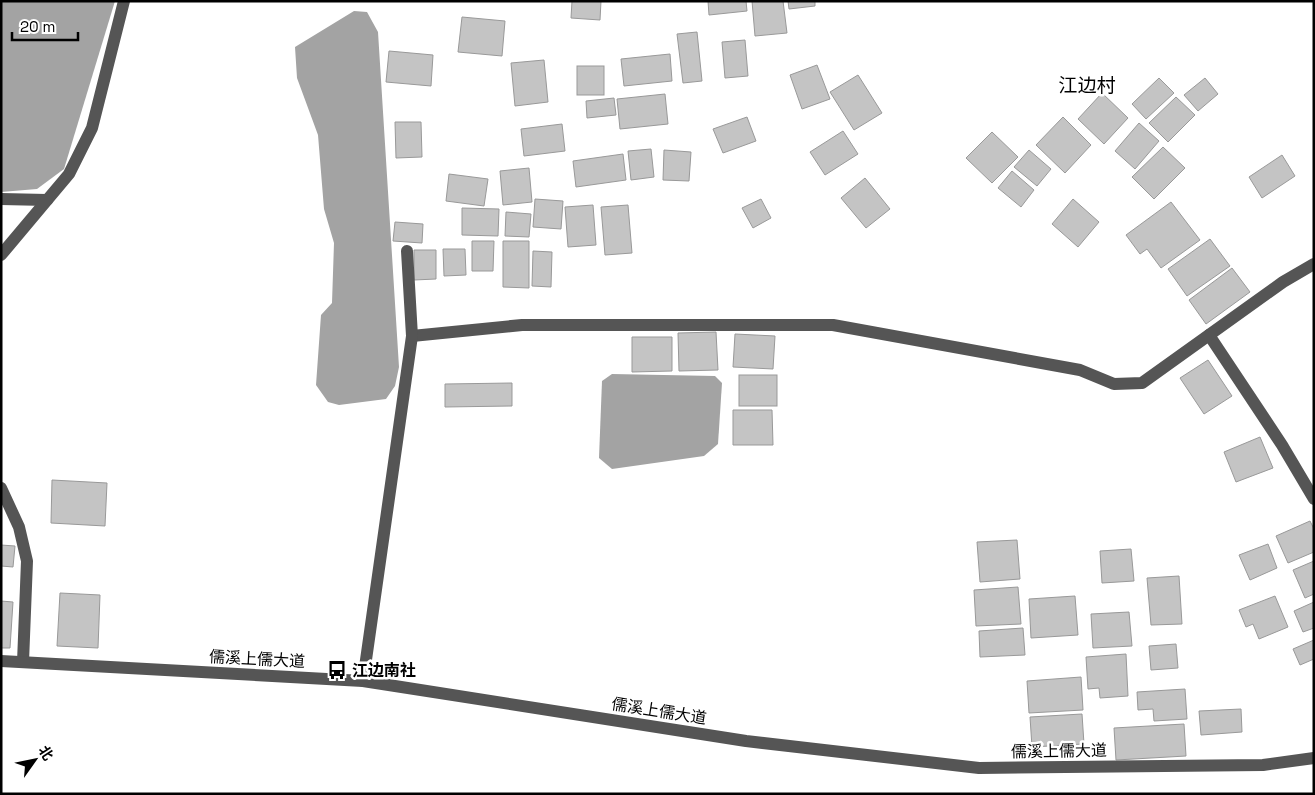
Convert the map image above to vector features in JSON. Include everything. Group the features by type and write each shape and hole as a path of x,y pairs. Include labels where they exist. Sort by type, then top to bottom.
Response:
{"street":[{"path":"1,255 69,174 92,128 124,1"},
{"path":"1,199 47,200"},
{"path":"363,681 412,336 407,251"},
{"path":"412,336 522,325 833,325 1080,370 1114,384 1142,383 1283,282 1314,264"},
{"path":"1209,335 1282,445 1314,499"},
{"path":"1,488 19,526 27,561 24,662"},
{"name":"儒溪上儒大道","path":"1,661 363,681 746,741 979,768 1263,765 1314,758"}],"shaded area":[{"path":"1,1 115,1 64,169 37,189 1,192"},
{"path":"354,11 367,12 378,32 399,367 395,386 386,399 339,405 328,402 316,385 321,315 332,303 334,243 324,209 318,135 297,78 295,47"},
{"path":"612,374 715,376 722,383 718,444 704,456 612,469 599,458 602,381"}],"building":[{"path":"572,1 601,1 600,20 571,18"},
{"path":"708,1 746,1 747,11 709,15"},
{"path":"752,1 783,1 787,33 755,36"},
{"path":"788,1 815,1 815,6 789,9"},
{"path":"462,17 505,21 502,56 458,52"},
{"path":"697,32 702,81 683,83 677,34"},
{"path":"745,40 748,76 725,78 722,42"},
{"path":"389,51 433,55 431,86 386,82"},
{"path":"670,54 672,81 624,86 621,59"},
{"path":"544,60 548,102 515,106 511,63"},
{"path":"817,65 830,99 802,109 790,75"},
{"path":"577,66 604,66 604,95 577,95"},
{"path":"858,75 882,113 854,130 830,92"},
{"path":"1159,78 1174,93 1146,119 1132,104"},
{"path":"1205,78 1218,94 1198,111 1184,95"},
{"path":"1102,93 1128,118 1104,144 1078,119"},
{"path":"665,94 668,124 620,129 617,99"},
{"path":"1176,97 1195,115 1168,142 1149,123"},
{"path":"614,98 616,115 587,118 586,101"},
{"path":"747,117 756,141 723,153 713,129"},
{"path":"1063,117 1091,145 1065,173 1036,145"},
{"path":"395,122 421,122 422,157 396,158"},
{"path":"1139,123 1159,141 1135,169 1115,151"},
{"path":"562,124 565,151 524,156 521,129"},
{"path":"843,131 858,154 825,175 810,152"},
{"path":"992,132 1018,157 992,183 966,158"},
{"path":"1163,147 1185,168 1154,199 1132,177"},
{"path":"651,149 654,177 631,180 628,151"},
{"path":"664,150 691,152 689,181 663,180"},
{"path":"1029,150 1051,169 1037,186 1014,167"},
{"path":"623,154 626,180 576,187 573,161"},
{"path":"1282,155 1295,176 1262,198 1249,177"},
{"path":"529,168 532,202 503,205 500,171"},
{"path":"1012,171 1034,190 1021,207 998,188"},
{"path":"449,174 488,179 484,206 446,201"},
{"path":"865,178 890,209 866,228 841,198"},
{"path":"535,199 563,201 561,229 533,227"},
{"path":"761,199 771,218 753,228 742,208"},
{"path":"1073,199 1099,222 1078,247 1052,224"},
{"path":"1171,202 1200,240 1161,268 1147,249 1140,254 1126,235"},
{"path":"593,205 596,245 568,247 565,207"},
{"path":"628,205 632,253 605,255 601,207"},
{"path":"462,208 499,209 498,236 462,235"},
{"path":"506,212 531,214 529,237 505,236"},
{"path":"395,222 423,224 422,243 393,241"},
{"path":"1210,239 1230,266 1187,296 1168,269"},
{"path":"472,241 494,241 493,271 472,271"},
{"path":"503,241 529,241 529,288 503,287"},
{"path":"443,249 465,249 466,275 444,276"},
{"path":"414,250 436,250 436,279 414,280"},
{"path":"533,251 552,252 551,287 532,286"},
{"path":"1232,268 1250,292 1206,324 1189,300"},
{"path":"716,332 718,370 679,371 678,333"},
{"path":"735,334 775,336 773,369 733,367"},
{"path":"632,337 672,337 672,371 632,372"},
{"path":"1208,360 1232,396 1204,414 1180,378"},
{"path":"739,375 777,375 777,406 739,406"},
{"path":"512,383 512,406 445,407 445,384"},
{"path":"733,410 772,410 773,445 733,445"},
{"path":"1260,437 1273,468 1236,482 1224,452"},
{"path":"52,480 107,483 105,526 51,523"},
{"path":"1310,521 1314,529 1314,552 1288,563 1276,536"},
{"path":"1017,540 1020,579 980,582 977,542"},
{"path":"1268,544 1277,568 1250,580 1239,555"},
{"path":"1,545 15,546 13,567 1,566"},
{"path":"1131,549 1134,581 1102,583 1100,551"},
{"path":"1314,561 1314,594 1305,598 1293,570"},
{"path":"1179,576 1182,624 1151,625 1147,578"},
{"path":"1018,587 1021,624 976,626 974,590"},
{"path":"60,593 100,595 98,648 57,646"},
{"path":"1075,596 1078,635 1031,638 1029,599"},
{"path":"1275,596 1288,627 1259,639 1253,624 1246,627 1239,610"},
{"path":"1,601 13,602 10,648 1,648"},
{"path":"1314,602 1314,628 1303,632 1294,611"},
{"path":"1129,612 1132,646 1093,648 1091,614"},
{"path":"1023,628 1025,655 980,657 979,631"},
{"path":"1314,640 1314,659 1300,665 1293,649"},
{"path":"1176,644 1178,668 1151,670 1149,646"},
{"path":"1126,654 1128,696 1100,698 1099,688 1088,689 1086,657"},
{"path":"1081,677 1083,710 1029,713 1027,681"},
{"path":"1185,689 1187,719 1154,721 1153,709 1138,710 1137,692"},
{"path":"1241,709 1242,732 1201,735 1199,711"},
{"path":"1082,714 1084,744 1032,747 1030,717"},
{"path":"1184,724 1186,756 1116,760 1114,728"}],"place":[{"name":"江边南社","path":"337,670"}],"district":[{"name":"江边村","path":"1087,85"}]}
